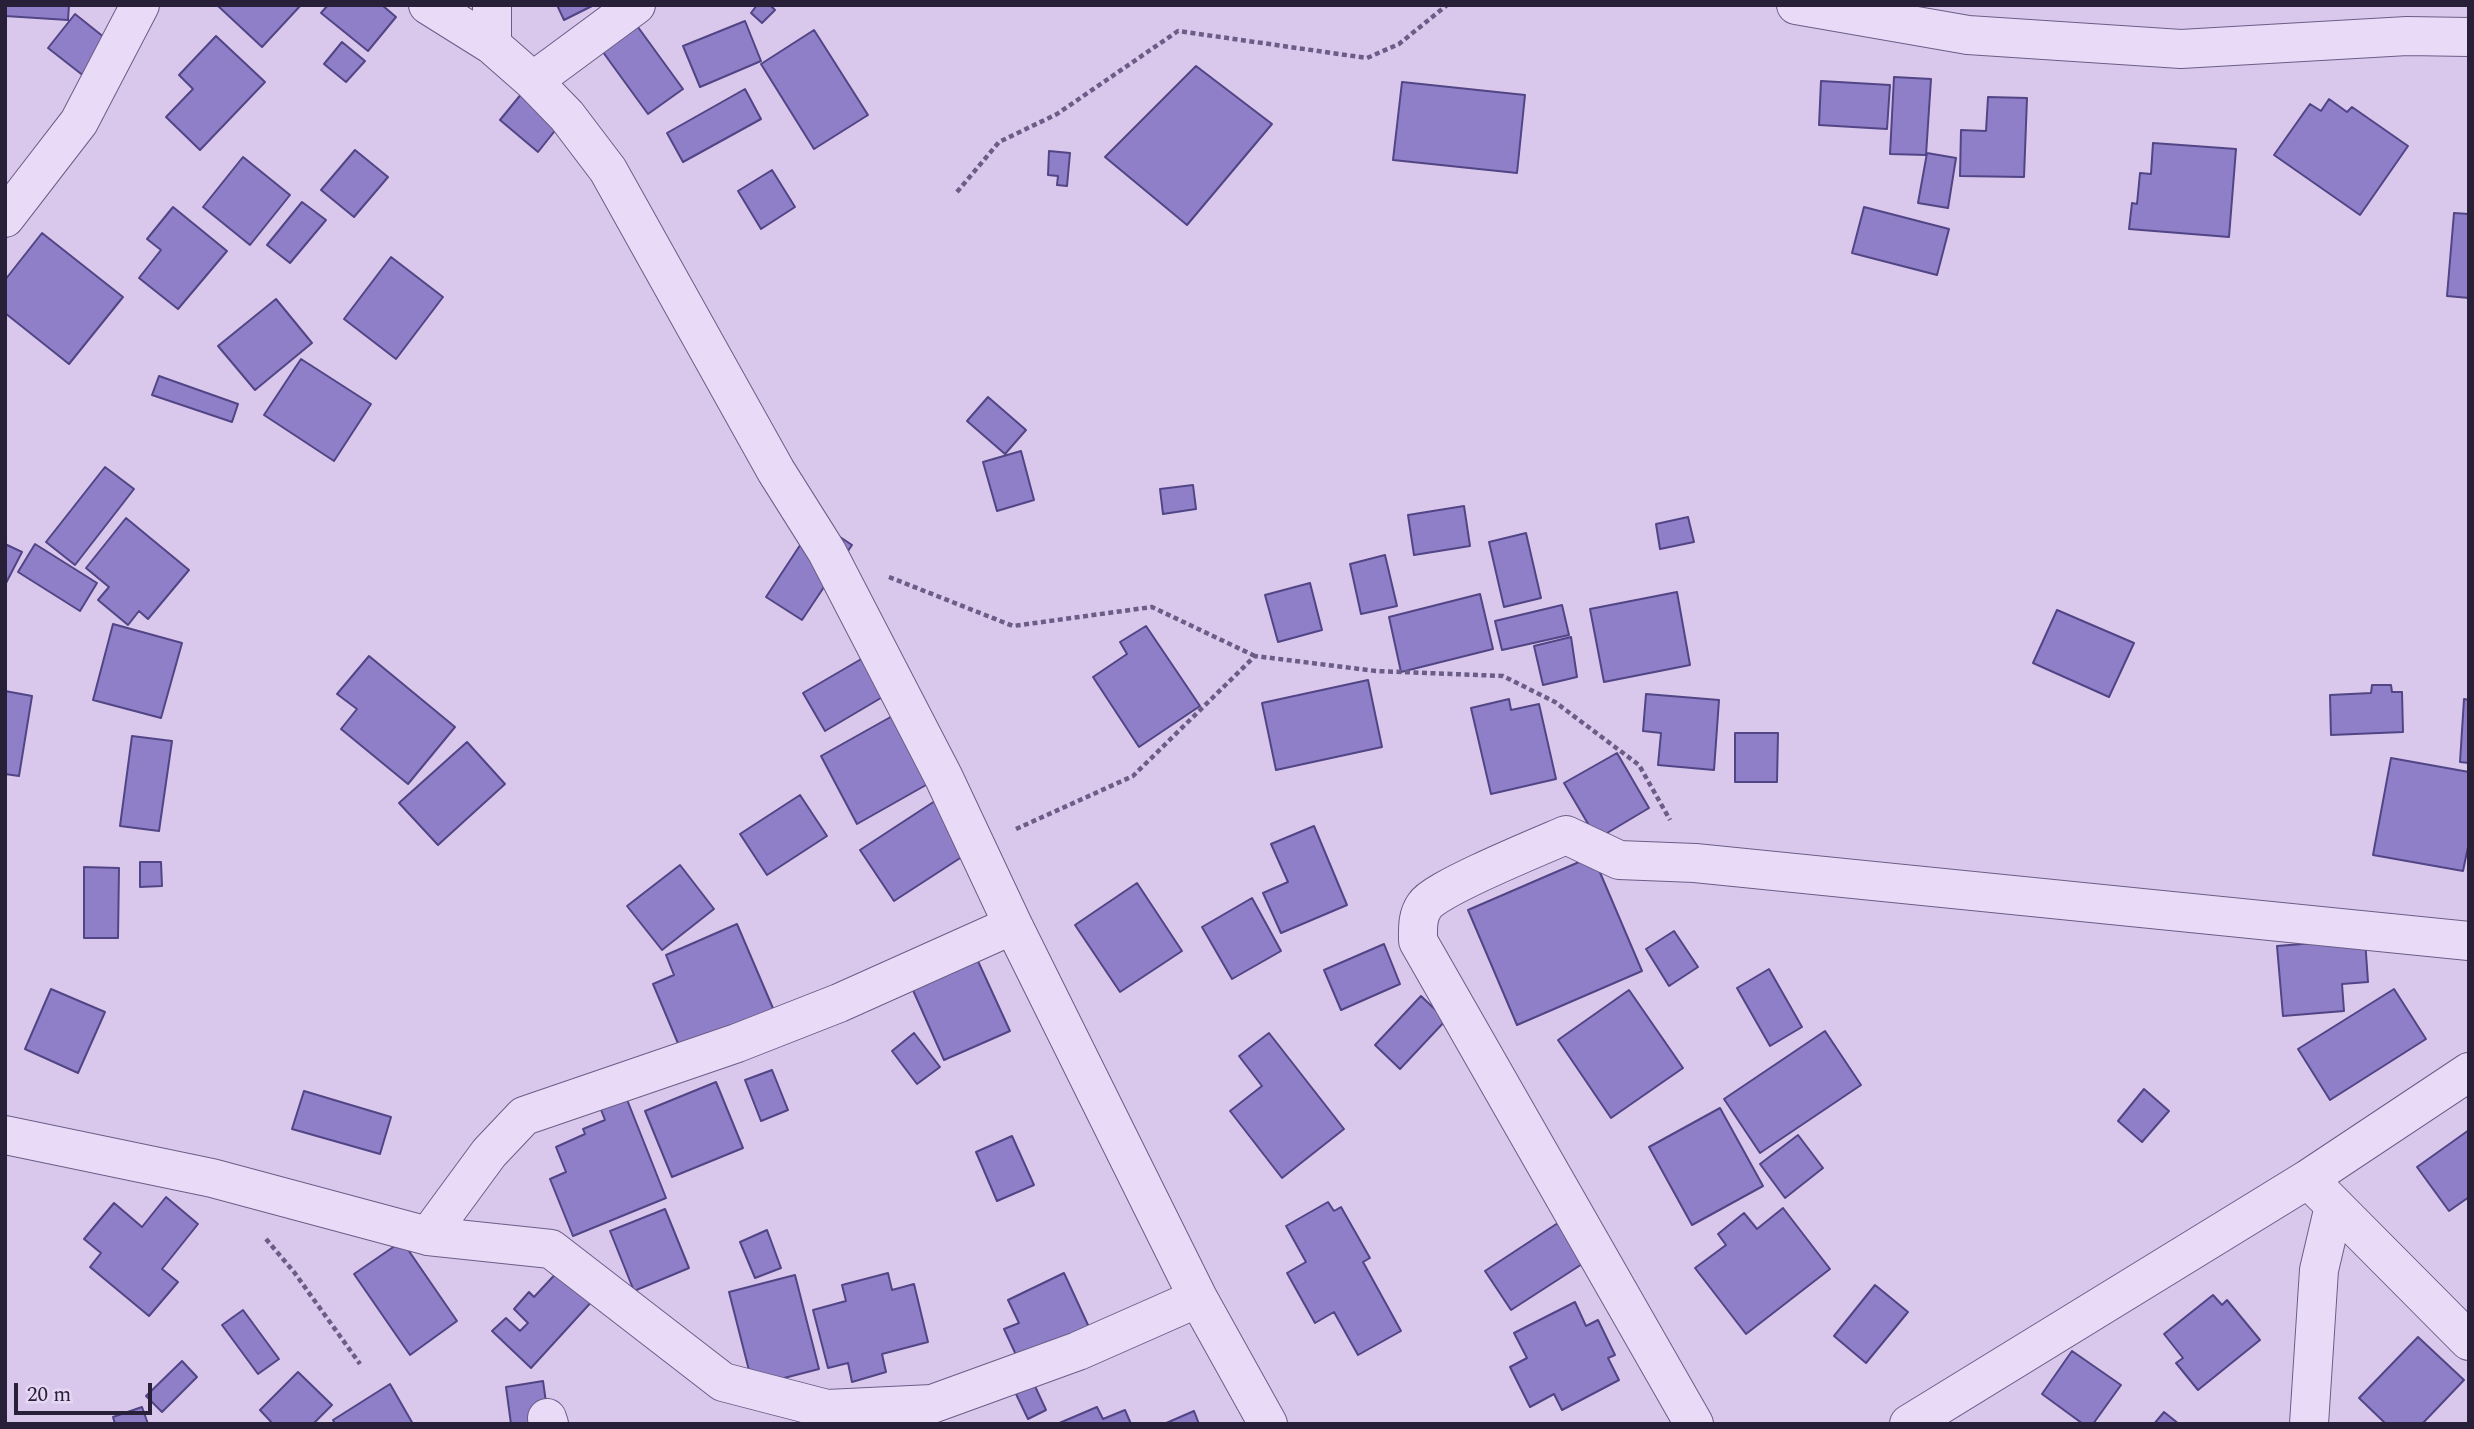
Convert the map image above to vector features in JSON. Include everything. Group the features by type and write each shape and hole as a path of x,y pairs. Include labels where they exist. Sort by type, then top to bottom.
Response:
{"street":[{"path":"5,218 79,122 140,5"},
{"path":"428,5 492,45 533,81 567,116 608,170 776,471 827,552 944,778 1013,925 1198,1298 1268,1424"},
{"path":"492,5 492,45"},
{"path":"533,81 636,5"},
{"path":"1809,6 1968,35 2181,50 2407,36 2469,37"},
{"path":"1694,1424 1418,941 1418,922 1426,902 1454,886 1566,835 1619,860 1695,863 2469,941"},
{"path":"428,1236 489,1153 524,1116 762,1033 839,1003 1013,925"},
{"path":"1909,1424 2308,1179 2469,1072"},
{"path":"5,1135 212,1178 428,1236 551,1249 723,1382 827,1409 932,1404 1078,1352 1198,1298"},
{"path":"2308,1179 2469,1341"},
{"path":"2309,1424 2319,1270 2334,1206"}],"path":[{"path":"957,192 999,142 1057,114 1178,32 1367,58 1399,44 1447,5"},
{"path":"827,552 1013,626 1152,607 1255,656 1376,671 1503,676 1555,702 1639,765 1695,863"},
{"path":"977,846 1133,776 1255,656"},
{"path":"257,1230 294,1272 360,1364"}],"building":[{"path":"5,5 69,5 68,20 5,16"},
{"path":"217,5 301,5 262,47"},
{"path":"328,5 382,5 396,17 368,51 321,13"},
{"path":"557,5 594,5 564,20"},
{"path":"757,5 770,5 775,10 762,23 751,13"},
{"path":"75,14 120,50 94,84 48,48"},
{"path":"745,21 761,61 700,87 683,46"},
{"path":"635,23 683,89 648,114 600,48"},
{"path":"814,30 868,115 814,149 761,64"},
{"path":"216,36 265,82 200,150 166,117 193,89 179,75"},
{"path":"342,42 365,61 346,82 324,64"},
{"path":"1196,66 1272,124 1187,225 1105,157"},
{"path":"1894,77 1931,79 1926,155 1890,154"},
{"path":"1821,81 1890,85 1887,129 1819,125"},
{"path":"1402,82 1525,95 1517,173 1393,160"},
{"path":"527,87 565,118 538,152 500,120"},
{"path":"745,89 761,119 683,162 667,133"},
{"path":"1988,97 2027,98 2024,177 1960,176 1961,130 1986,131"},
{"path":"2329,99 2347,112 2352,107 2408,146 2360,215 2274,155 2310,104 2321,111"},
{"path":"2153,143 2236,149 2229,237 2129,229 2132,203 2137,204 2140,173 2151,174"},
{"path":"355,150 388,177 354,217 321,190"},
{"path":"1049,151 1070,153 1067,186 1057,185 1058,176 1048,175"},
{"path":"1927,153 1956,158 1948,208 1918,203"},
{"path":"243,157 290,195 250,245 203,207"},
{"path":"772,170 795,207 761,229 738,191"},
{"path":"302,202 326,220 290,263 267,245"},
{"path":"173,207 227,251 178,309 139,278 161,250 147,239"},
{"path":"1864,207 1949,229 1937,275 1852,253"},
{"path":"2454,213 2469,214 2469,298 2447,296"},
{"path":"42,233 123,297 69,364 5,313 5,280"},
{"path":"391,257 443,297 396,359 344,319"},
{"path":"276,299 312,343 255,390 218,346"},
{"path":"301,359 371,404 334,461 264,415"},
{"path":"159,376 238,404 232,422 152,395"},
{"path":"988,397 1026,430 1005,454 967,421"},
{"path":"1021,451 1034,500 997,511 983,462"},
{"path":"105,467 134,489 75,565 46,542"},
{"path":"1193,485 1196,509 1163,514 1160,489"},
{"path":"1464,506 1470,546 1414,555 1408,515"},
{"path":"1688,517 1694,542 1660,549 1656,524"},
{"path":"126,518 189,570 148,619 139,611 128,625 98,600 109,587 86,568"},
{"path":"816,521 852,545 802,620 766,597"},
{"path":"1526,533 1541,598 1504,607 1489,542"},
{"path":"5,544 22,552 5,585"},
{"path":"35,544 97,583 80,611 18,572"},
{"path":"1385,555 1397,606 1361,614 1350,564"},
{"path":"1310,583 1322,630 1278,642 1265,595"},
{"path":"1677,592 1690,665 1604,682 1590,609"},
{"path":"1480,594 1493,649 1401,672 1389,617"},
{"path":"1562,605 1569,635 1502,650 1495,621"},
{"path":"2057,610 2134,643 2109,697 2033,663"},
{"path":"113,624 182,643 161,718 93,700"},
{"path":"1146,626 1200,706 1139,747 1093,677 1127,654 1120,642"},
{"path":"1571,637 1577,677 1543,685 1534,646"},
{"path":"369,656 455,727 408,784 341,729 357,709 337,694"},
{"path":"863,658 886,695 825,731 803,693"},
{"path":"1368,680 1382,747 1276,770 1262,703"},
{"path":"2372,685 2391,685 2392,692 2402,692 2403,732 2331,735 2330,695 2371,693"},
{"path":"5,691 32,696 19,776 5,774"},
{"path":"1646,694 1719,700 1714,770 1658,765 1661,733 1643,731"},
{"path":"1509,699 1511,710 1539,704 1556,779 1491,794 1471,708"},
{"path":"2464,699 2469,700 2469,763 2460,762"},
{"path":"912,705 949,772 857,824 821,756"},
{"path":"1735,733 1778,733 1777,782 1735,782"},
{"path":"132,736 172,741 159,831 120,826"},
{"path":"467,742 505,784 438,845 399,803"},
{"path":"1617,753 1649,808 1597,839 1564,783"},
{"path":"2391,758 2469,772 2469,842 2463,871 2373,855"},
{"path":"800,795 827,836 767,875 740,834"},
{"path":"938,799 971,851 894,901 860,850"},
{"path":"1314,826 1347,905 1281,933 1263,893 1288,882 1271,844"},
{"path":"1593,856 1642,971 1517,1025 1468,910"},
{"path":"140,862 161,862 162,886 140,887"},
{"path":"680,865 714,909 662,950 627,906"},
{"path":"84,867 119,868 118,938 84,938"},
{"path":"1137,883 1182,951 1120,992 1075,925"},
{"path":"1252,898 1281,951 1232,979 1202,927"},
{"path":"737,924 778,1020 685,1060 653,984 674,975 666,955"},
{"path":"1674,931 1698,967 1669,986 1646,949"},
{"path":"2365,939 2368,982 2342,984 2344,1011 2283,1016 2277,946"},
{"path":"1384,944 1400,984 1341,1010 1324,970"},
{"path":"977,959 1010,1031 944,1060 912,988"},
{"path":"1769,969 1802,1027 1770,1046 1737,988"},
{"path":"51,989 105,1012 78,1073 25,1049"},
{"path":"2394,989 2426,1039 2330,1100 2298,1049"},
{"path":"1629,990 1683,1068 1611,1118 1558,1040"},
{"path":"1421,996 1446,1020 1400,1069 1375,1045"},
{"path":"1825,1031 1861,1085 1760,1153 1724,1099"},
{"path":"914,1033 940,1067 917,1084 892,1051"},
{"path":"1269,1033 1344,1129 1282,1178 1230,1111 1262,1086 1239,1056"},
{"path":"772,1070 788,1110 761,1121 745,1080"},
{"path":"716,1082 743,1148 672,1177 645,1111"},
{"path":"2144,1089 2169,1111 2142,1142 2118,1121"},
{"path":"304,1091 391,1117 380,1154 292,1129"},
{"path":"624,1092 666,1198 573,1236 550,1179 566,1172 556,1147 585,1134 583,1129 605,1120 598,1102"},
{"path":"1720,1108 1763,1186 1692,1225 1649,1147"},
{"path":"2469,1130 2469,1197 2449,1211 2417,1167"},
{"path":"1798,1135 1823,1168 1785,1198 1760,1164"},
{"path":"1012,1136 1034,1185 997,1201 976,1152"},
{"path":"166,1197 198,1224 162,1269 178,1282 149,1316 90,1267 101,1253 84,1239 114,1203 142,1227"},
{"path":"1328,1202 1334,1211 1341,1207 1370,1258 1363,1262 1401,1331 1358,1355 1334,1312 1315,1323 1287,1273 1306,1262 1286,1226"},
{"path":"1783,1208 1830,1269 1746,1334 1695,1268 1726,1245 1718,1234 1744,1213 1757,1229"},
{"path":"665,1209 689,1268 634,1291 610,1231"},
{"path":"1567,1217 1593,1257 1511,1310 1485,1271"},
{"path":"767,1230 781,1268 755,1278 740,1242"},
{"path":"402,1241 457,1321 410,1355 354,1274"},
{"path":"562,1267 595,1298 531,1368 492,1331 506,1318 520,1331 528,1323 514,1309 529,1292 534,1297"},
{"path":"888,1273 892,1290 914,1284 928,1342 882,1354 886,1372 852,1382 848,1363 828,1368 813,1310 846,1301 842,1285"},
{"path":"1064,1273 1094,1338 1024,1372 1004,1329 1019,1323 1008,1300"},
{"path":"795,1275 819,1369 753,1386 729,1292"},
{"path":"1875,1285 1908,1312 1866,1363 1834,1336"},
{"path":"2213,1295 2222,1305 2227,1300 2260,1340 2198,1390 2176,1363 2183,1358 2164,1334"},
{"path":"1575,1302 1586,1326 1598,1320 1615,1355 1608,1358 1619,1380 1562,1410 1554,1394 1530,1407 1510,1367 1527,1358 1514,1333"},
{"path":"243,1310 279,1359 258,1374 222,1325"},
{"path":"2418,1337 2464,1380 2422,1424 2386,1424 2359,1398"},
{"path":"2072,1351 2121,1385 2093,1424 2083,1424 2042,1394"},
{"path":"182,1361 197,1377 162,1412 146,1396"},
{"path":"298,1372 332,1405 313,1424 273,1424 260,1410"},
{"path":"543,1381 549,1424 511,1424 506,1387"},
{"path":"390,1384 413,1424 335,1424 333,1420"},
{"path":"1034,1384 1046,1410 1028,1419 1016,1394"},
{"path":"142,1407 148,1424 115,1424 113,1417"},
{"path":"1097,1407 1103,1419 1125,1410 1131,1424 1057,1424"},
{"path":"1194,1411 1199,1424 1164,1424"},
{"path":"2164,1412 2179,1424 2154,1424"}]}
